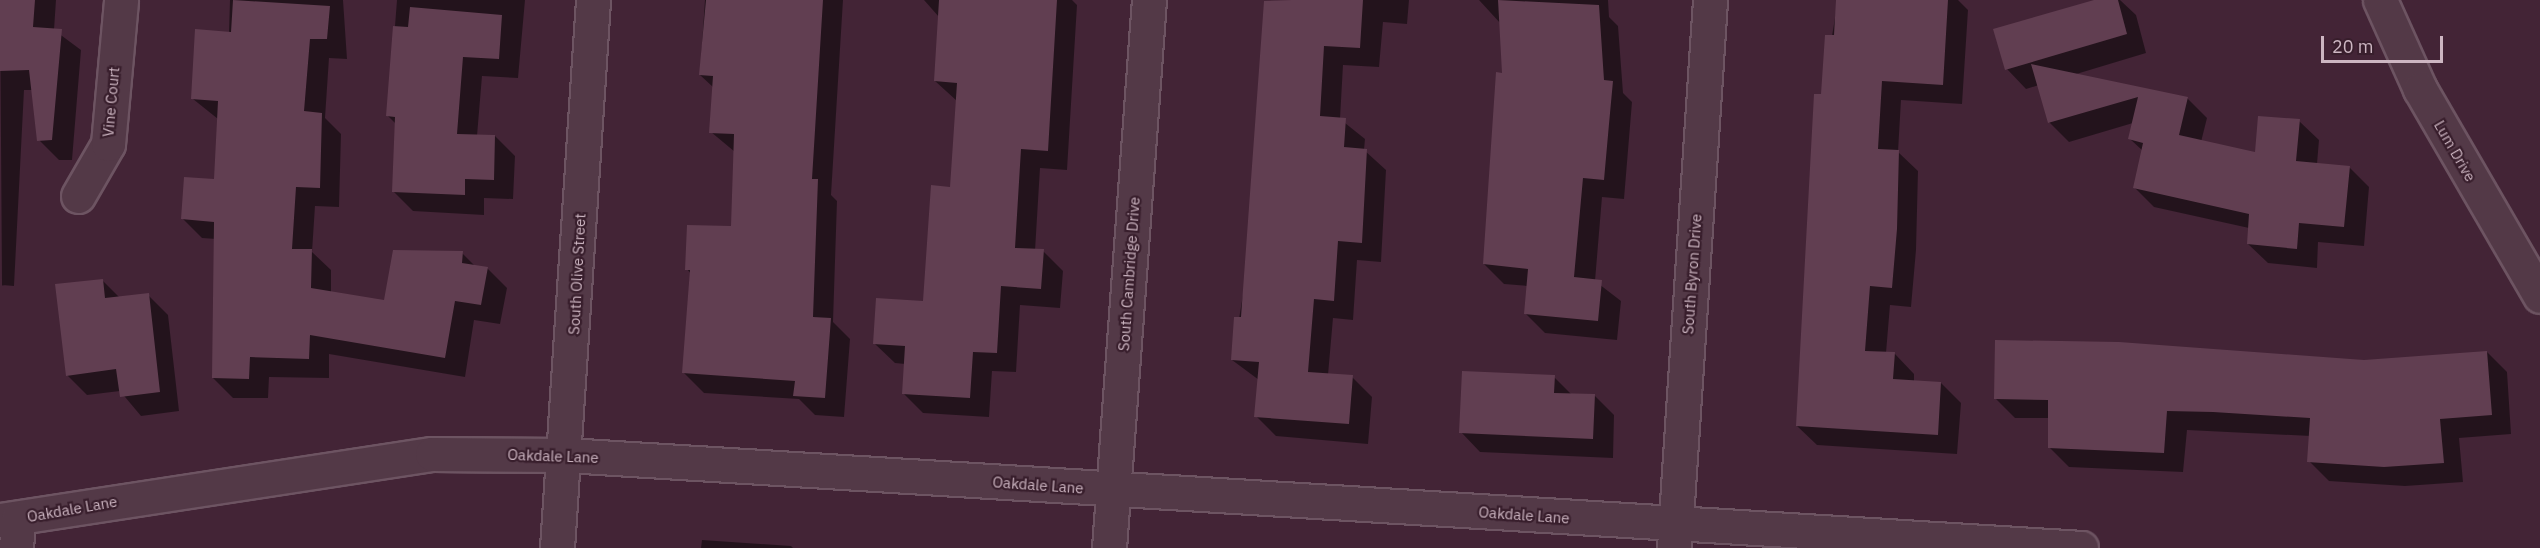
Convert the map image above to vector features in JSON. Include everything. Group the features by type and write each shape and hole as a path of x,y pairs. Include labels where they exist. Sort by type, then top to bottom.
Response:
{"street":[{"name":"Vine Court","path":"78,195 108,144 121,0"},
{"name":"South Olive Street","path":"557,548 566,455 593,0"},
{"name":"South Cambridge Drive","path":"1109,548 1149,0"},
{"name":"South Byron Drive","path":"1675,536 1710,0"},
{"name":"Lum Drive","path":"2380,0 2420,89 2540,296"},
{"name":"Oakdale Lane","path":"11,529 432,454 566,455 1113,489 1675,536 2081,548"}],"building":[{"path":"0,0 35,0 33,27 62,29 52,140 37,141 29,70 0,71"},
{"path":"233,0 330,6 327,39 310,39 304,111 322,113 320,188 296,187 292,249 312,249 311,288 384,300 393,250 463,251 462,263 488,267 481,305 455,301 445,358 310,335 309,359 250,357 249,379 212,378 214,222 181,219 184,177 214,179 218,101 191,99 195,29 231,32"},
{"path":"706,0 823,0 812,179 818,179 813,317 831,318 825,398 793,396 795,381 682,373 690,270 685,270 687,225 731,226 734,134 709,133 713,76 699,75"},
{"path":"939,0 1057,0 1048,151 1021,149 1015,248 1044,249 1041,289 1001,286 997,353 973,352 970,398 902,394 905,346 873,344 876,298 923,301 931,185 950,187 957,83 934,81"},
{"path":"1363,0 1360,48 1324,46 1320,116 1346,118 1344,147 1367,149 1362,243 1338,241 1334,301 1314,299 1308,372 1353,375 1349,424 1254,417 1259,362 1231,360 1234,317 1241,317 1264,1"},
{"path":"1498,0 1599,5 1604,80 1613,81 1604,180 1583,178 1574,277 1602,280 1598,321 1524,314 1528,269 1483,264 1496,72 1502,73"},
{"path":"1836,0 1948,0 1943,85 1882,81 1878,149 1899,150 1897,229 1892,288 1870,286 1865,351 1895,352 1893,379 1941,382 1938,435 1796,426 1814,94 1821,94 1825,35 1834,35"},
{"path":"2094,0 2118,0 2127,34 2005,70 1993,29"},
{"path":"410,7 502,15 499,59 463,57 457,134 495,135 494,180 465,179 465,195 392,192 395,117 386,116 393,26 408,27"},
{"path":"2031,64 2188,97 2179,135 2255,152 2258,116 2300,119 2296,161 2350,166 2344,227 2299,223 2297,249 2247,244 2249,214 2133,188 2143,143 2128,139 2138,97 2048,123"},
{"path":"103,279 105,298 149,293 160,392 120,397 116,369 66,376 55,284"},
{"path":"1995,340 2119,342 2364,360 2487,351 2492,415 2440,419 2444,463 2384,467 2307,462 2310,418 2213,412 2167,411 2164,453 2048,448 2048,400 1994,399"},
{"path":"1462,371 1555,375 1554,393 1595,394 1593,439 1459,433"}]}
